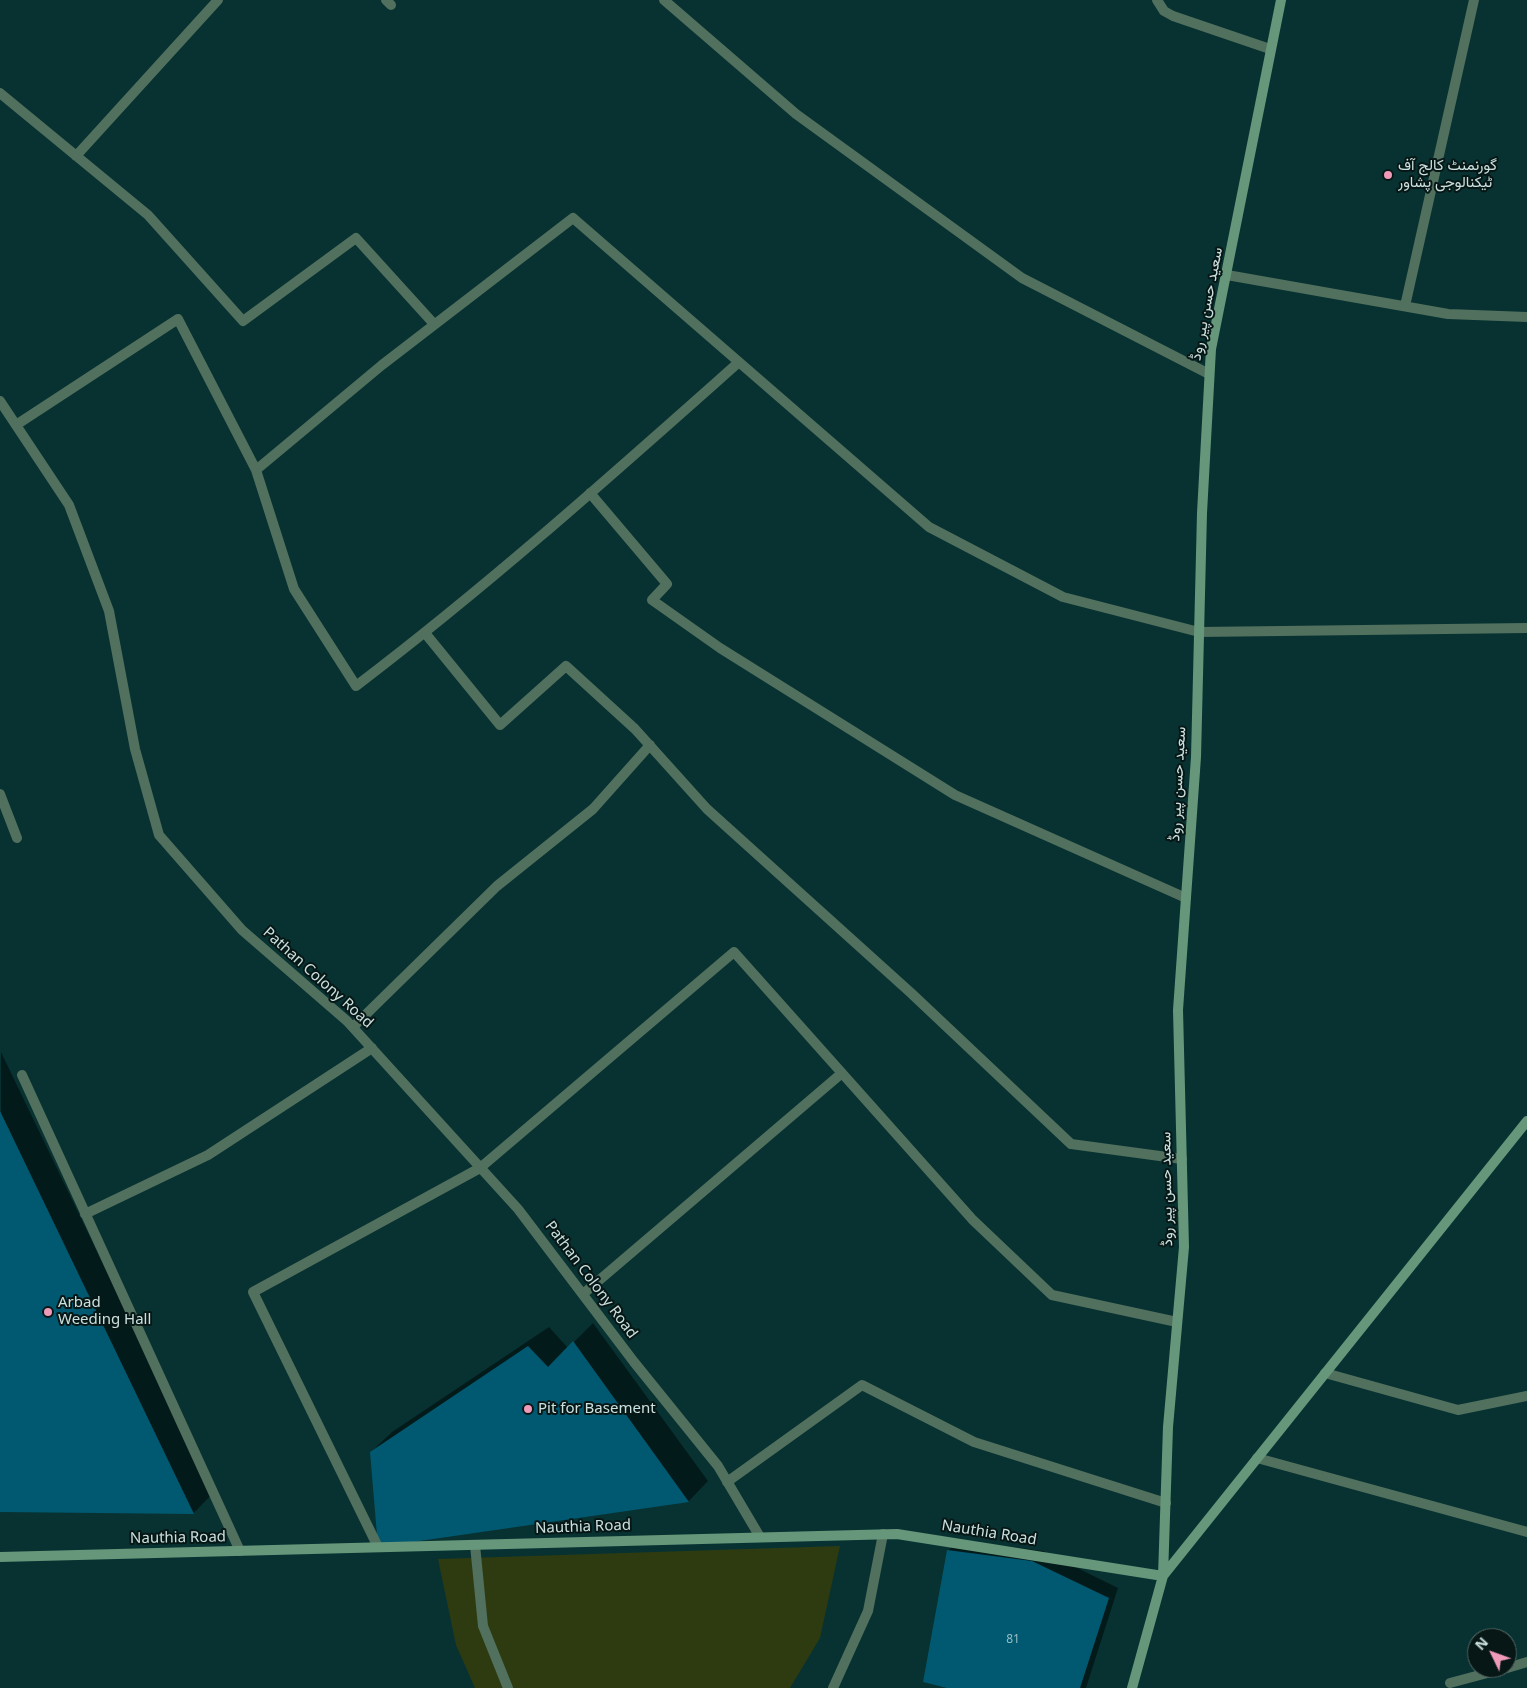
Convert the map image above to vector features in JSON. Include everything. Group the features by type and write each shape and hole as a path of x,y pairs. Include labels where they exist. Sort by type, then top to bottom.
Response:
{"main road":[{"name":"سعید حسن پیر روڈ","path":"1163,1576 1168,1426 1184,1247 1178,1010 1196,757 1202,514 1210,349 1227,275 1281,0"},
{"path":"1132,1688 1163,1576 1527,1121"},
{"name":"Nauthia Road","path":"0,1557 897,1534 1163,1576"}],"street":[{"path":"76,156 218,0"},
{"path":"664,0 796,114 1022,278 1209,374"},
{"path":"1156,0 1164,11 1174,16 1270,49"},
{"path":"1405,306 1474,0"},
{"path":"0,93 148,215 243,321 356,238 434,324"},
{"path":"256,470 382,365 573,218 929,527 1063,597 1199,632 1527,628"},
{"path":"1227,275 1448,314 1527,317"},
{"path":"16,425 178,319 256,470 294,589 356,686 425,633 590,493 739,362"},
{"name":"Pathan Colony Road","path":"0,401 68,505 109,611 135,749 159,835 242,930 353,1027 518,1209 582,1294 718,1466 760,1537"},
{"path":"590,493 667,584 652,600 720,648 955,795 1186,898"},
{"path":"425,633 500,725 566,666 636,728 707,809 911,993 1072,1144 1182,1158"},
{"path":"353,1027 496,886 593,809 650,746"},
{"path":"1,797 17,838"},
{"path":"378,1547 253,1292 480,1168 734,952 972,1219 1052,1295 1178,1322"},
{"path":"85,1214 208,1155 372,1048"},
{"path":"582,1294 842,1073"},
{"path":"22,1075 240,1551"},
{"path":"1325,1373 1458,1410 1527,1396"},
{"path":"727,1482 862,1385 974,1442 1166,1503"},
{"path":"1257,1458 1527,1532"},
{"path":"833,1688 868,1611 883,1534"},
{"path":"475,1545 484,1626 508,1688"},
{"path":"1450,1683 1469,1678"}],"green space":[{"path":"840,1546 820,1638 790,1688 475,1688 456,1645 438,1559"}],"building":[{"name":"Arbad Weeding Hall","path":"0,1111 194,1514 0,1512"},
{"name":"Pit for Basement","path":"573,1341 689,1502 378,1547 370,1452 528,1346 548,1367"},
{"path":"947,1550 1032,1561 1109,1598 1080,1688 947,1688 923,1682"}],"place":[{"name":"گورنمنٹ کالج آف ٹیکنالوجی پشاور","path":"1388,175"},
{"name":"Arbad Weeding Hall","path":"48,1312"},
{"name":"Pit for Basement","path":"528,1409"}]}
